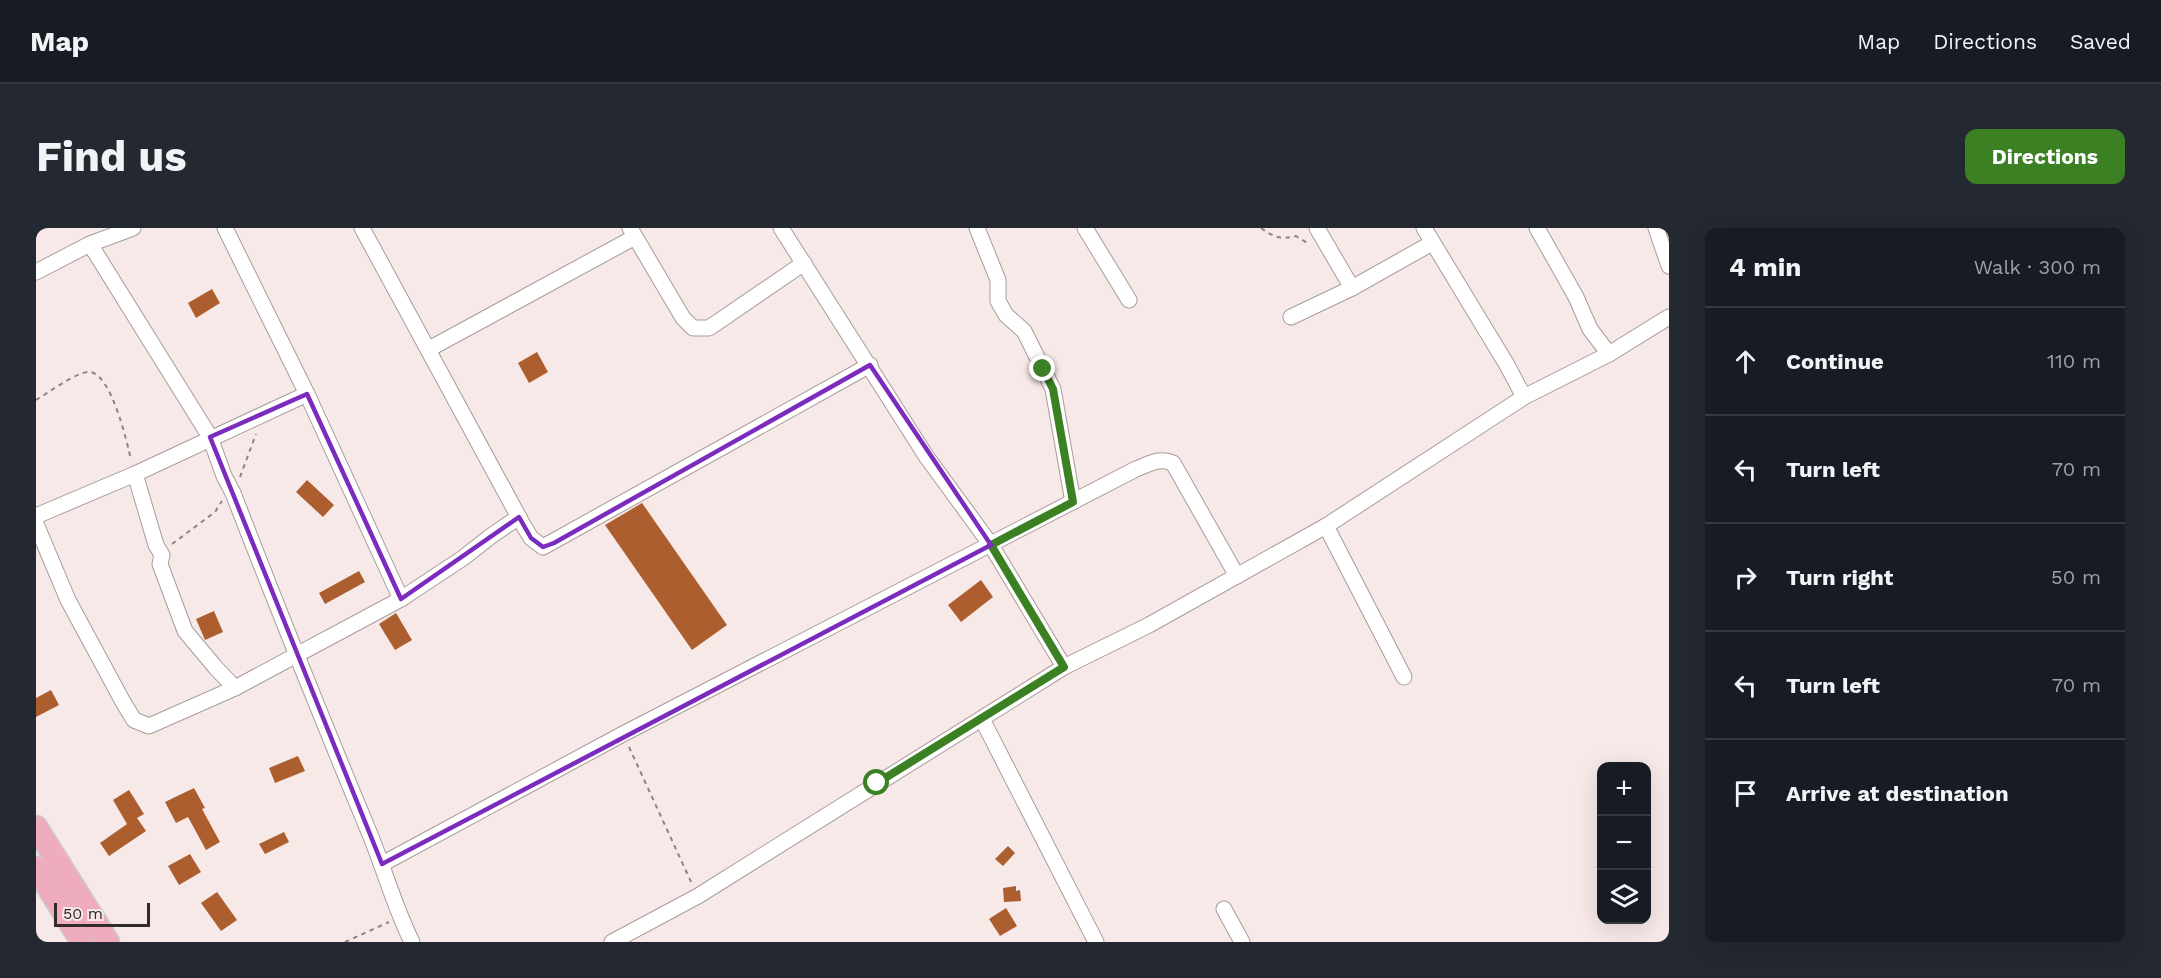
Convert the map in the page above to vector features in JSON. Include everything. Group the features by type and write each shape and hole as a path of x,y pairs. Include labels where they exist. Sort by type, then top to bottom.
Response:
{"main road":[{"path":"36,827 108,942"},
{"path":"36,868 82,942"}],"street":[{"path":"36,272 90,244 133,228"},
{"path":"225,228 307,394 401,599"},
{"path":"362,228 519,517 531,538 543,547 554,543 870,365"},
{"path":"781,228 927,456 991,545 1064,667"},
{"path":"977,228 998,280 999,301 1006,315 1024,331 1053,389 1073,502"},
{"path":"1085,228 1129,300"},
{"path":"1317,228 1352,288"},
{"path":"1424,228 1507,364 1524,397"},
{"path":"1537,228 1576,297 1590,329 1609,354"},
{"path":"1656,228 1669,266"},
{"path":"429,349 632,232 683,318 693,328 709,328 804,263"},
{"path":"1291,317 1352,288 1432,243"},
{"path":"90,244 210,437 296,656 382,864 400,917 412,942"},
{"path":"612,942 698,896 1064,667 1149,625 1326,526 1524,397 1609,354 1669,317"},
{"path":"36,516 135,474 210,437 268,414 307,394"},
{"path":"382,864 623,734 1157,461 1166,460 1173,463 1237,576"},
{"path":"135,474 156,544 162,555 160,564 185,630 216,668 236,687"},
{"path":"36,524 68,600 134,720 148,726 236,687 401,599 519,517"},
{"path":"1326,526 1404,677"},
{"path":"982,719 1096,942"},
{"path":"1224,909 1242,942"}],"path":[{"path":"1261,228 1284,239 1296,236 1314,247"},
{"path":"36,400 76,375 90,372 98,375 109,391 125,432 135,474"},
{"path":"233,493 259,427 268,414"},
{"path":"162,555 176,540 215,512 223,499 224,476"},
{"path":"623,734 698,896"},
{"path":"345,942 400,917"}],"highlighted area":[{"path":"870,365 991,545 382,864 210,437 307,394 401,599 519,517 531,538 543,547 554,543"}],"building":[{"path":"212,289 220,303 196,318 188,303"},
{"path":"537,352 548,372 529,383 518,363"},
{"path":"307,480 334,505 323,517 296,492"},
{"path":"642,503 727,625 692,650 605,525"},
{"path":"359,571 365,582 325,604 319,593"},
{"path":"981,580 993,597 961,622 948,605"},
{"path":"214,611 223,632 205,640 196,619"},
{"path":"396,613 412,640 395,650 379,624"},
{"path":"51,690 59,705 36,717 36,698"},
{"path":"298,756 305,771 275,783 269,768"},
{"path":"194,788 205,808 202,809 220,842 206,850 188,817 176,823 165,802"},
{"path":"129,790 144,814 137,818 146,831 109,856 100,843 127,824 113,800"},
{"path":"284,832 289,842 265,854 259,844"},
{"path":"1008,846 1015,853 1003,866 995,859"},
{"path":"190,854 201,872 179,885 168,866"},
{"path":"1016,886 1016,891 1020,890 1021,901 1004,902 1003,888"},
{"path":"217,892 237,920 221,931 201,903"},
{"path":"1006,908 1017,926 1000,936 989,919"}],"route":[{"path":"877,783 1064,667 991,545 1073,502 1053,389 1043,369"}]}
